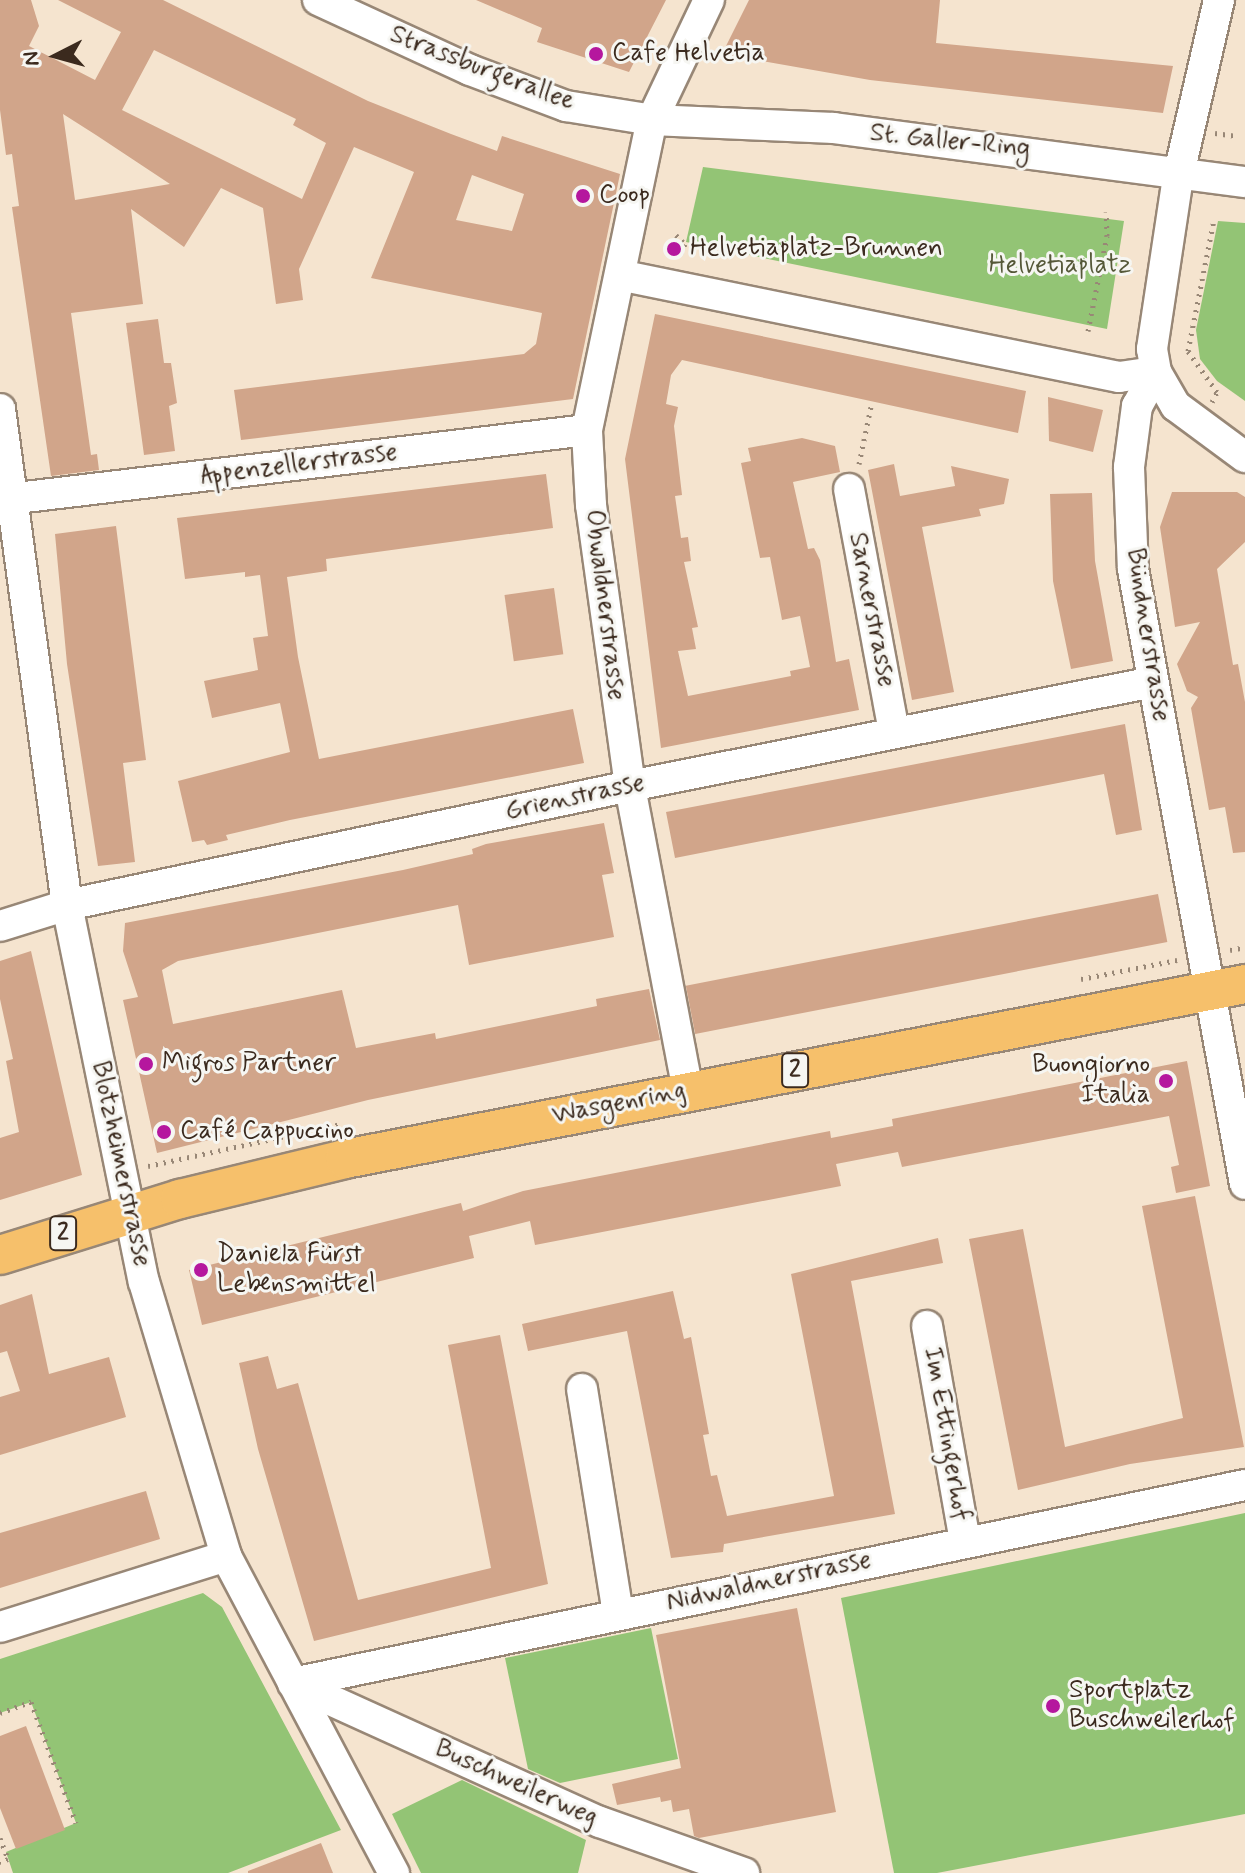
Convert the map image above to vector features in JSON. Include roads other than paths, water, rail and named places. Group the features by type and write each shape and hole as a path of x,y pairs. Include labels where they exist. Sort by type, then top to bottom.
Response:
{"main road":[{"name":"Wasgenring","path":"0,1255 127,1213 345,1159 1227,988"}],"street":[{"name":"Strassburgerallee","path":"318,0 470,70 566,106 652,120"},
{"name":"Obwaldnerstrasse","path":"688,1091 630,786 591,505 587,430 624,276 652,120 709,0"},
{"path":"1219,0 1178,177 1152,349 1156,372 1176,406 1198,427 1245,457"},
{"name":"St. Galler-Ring","path":"652,120 834,128 1058,154 1178,177 1245,182"},
{"path":"624,276 1119,377 1156,372"},
{"name":"Bündnerstrasse","path":"1156,372 1137,406 1129,467 1133,569 1153,682 1227,988"},
{"name":"Blotzheimerstrasse","path":"0,409 6,499 67,905 127,1213 226,1556 394,1873"},
{"name":"Appenzellerstrasse","path":"6,499 587,430"},
{"name":"Sarnerstrasse","path":"849,489 894,732"},
{"name":"Grienstrasse","path":"0,926 67,905 630,786 1153,682"},
{"path":"1227,988 1245,1184"},
{"name":"Im Ettingerhof","path":"927,1326 965,1542"},
{"path":"582,1389 618,1613"},
{"name":"Nidwaldnerstrasse","path":"293,1683 1245,1485"},
{"path":"0,1627 226,1556"},
{"name":"Buschweilerweg","path":"293,1683 600,1822 744,1873"}],"place":[{"name":"Cafe Helvetia","path":"596,54"},
{"name":"Coop","path":"583,196"},
{"name":"Helvetiaplatz-Brunnen","path":"674,249"},
{"name":"Migros Partner","path":"146,1064"},
{"name":"Buongiorno Italia","path":"1166,1081"},
{"name":"Café Cappuccino","path":"164,1132"},
{"name":"Daniela Fürst Lebensmittel","path":"201,1270"},
{"name":"Sportplatz Buschweilerhof","path":"1053,1706"}],"park label":[{"name":"Helvetiaplatz","path":"1060,266"}]}
